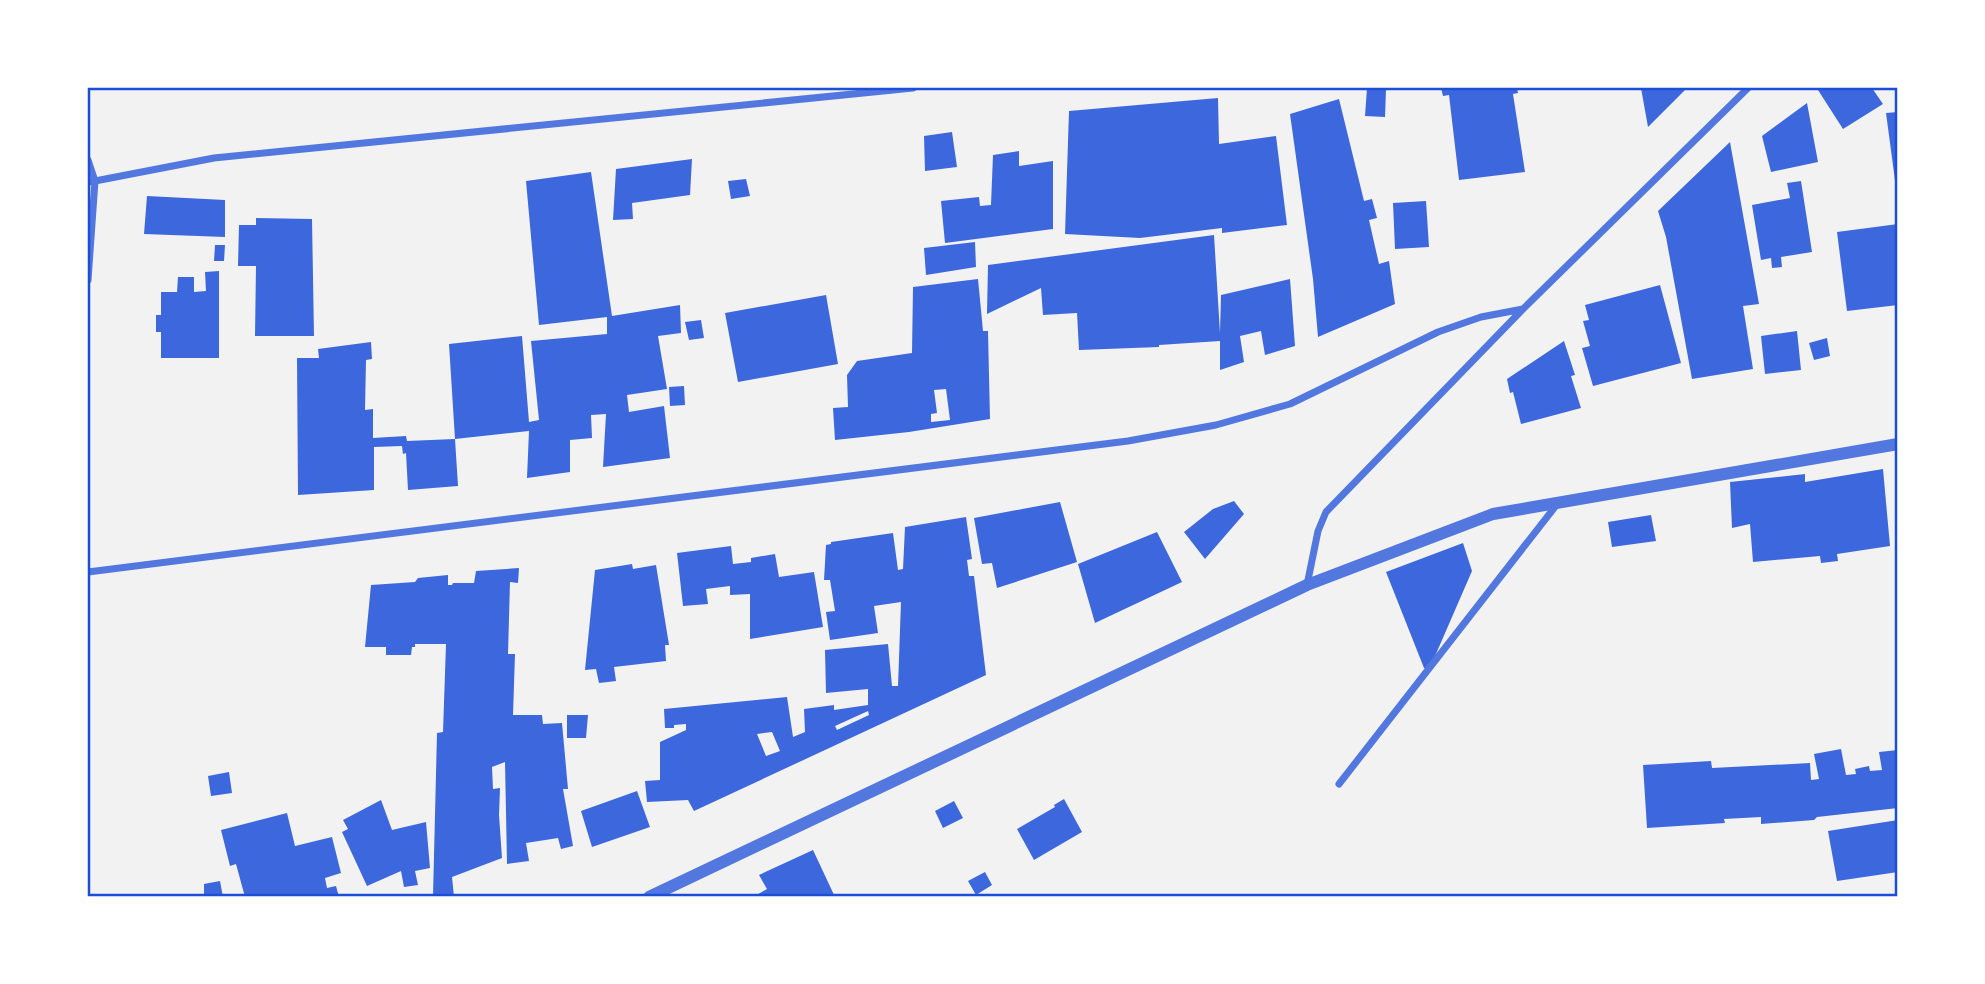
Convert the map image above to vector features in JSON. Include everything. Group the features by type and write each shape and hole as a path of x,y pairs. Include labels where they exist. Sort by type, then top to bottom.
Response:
{"street":[{"path":"91,182 214,158 913,88"},
{"path":"1307,585 1318,531 1326,512 1523,309 1748,88"},
{"path":"88,160 91,182 88,280"},
{"path":"88,572 1153,436 1216,425 1290,404 1438,332 1481,317 1523,309"},
{"path":"649,897 1307,585 1493,514 1898,444"},
{"path":"1339,784 1558,502"}],"building":[{"path":"1367,88 1386,90 1385,117 1365,116"},
{"path":"1441,88 1517,88 1518,93 1513,94 1525,172 1459,180 1449,95 1443,96"},
{"path":"1641,88 1687,88 1648,127"},
{"path":"1872,88 1883,104 1843,129 1818,90"},
{"path":"1218,98 1219,144 1276,136 1287,225 1222,233 1222,228 1140,238 1065,234 1069,111"},
{"path":"1339,99 1364,201 1372,199 1377,218 1369,220 1379,264 1389,261 1395,304 1318,337 1313,279 1290,114"},
{"path":"1807,103 1818,162 1771,172 1762,136"},
{"path":"1898,112 1898,188 1896,188 1886,113"},
{"path":"952,132 957,167 925,171 924,136"},
{"path":"1730,142 1759,304 1743,306 1753,369 1692,379 1666,237 1658,211"},
{"path":"1019,151 1019,166 1053,161 1053,229 945,243 941,201 979,197 980,206 991,205 993,155"},
{"path":"692,159 690,195 632,203 633,219 613,220 616,169"},
{"path":"591,172 612,316 680,305 681,333 658,336 667,389 627,395 629,412 664,406 670,458 603,467 606,414 591,415 592,438 570,440 570,472 527,478 529,431 455,439 449,344 522,336 529,422 539,420 531,341 607,334 607,317 539,325 526,181"},
{"path":"746,179 750,196 731,199 728,181"},
{"path":"1801,181 1812,252 1781,257 1782,267 1772,268 1771,258 1761,260 1752,205 1790,198 1787,183"},
{"path":"147,196 225,200 225,237 144,234"},
{"path":"1426,201 1429,247 1395,249 1393,203"},
{"path":"256,218 312,219 314,336 255,336 256,266 238,266 239,225 256,225"},
{"path":"1898,224 1898,305 1847,311 1837,232"},
{"path":"1214,235 1220,333 1221,295 1290,279 1295,346 1265,355 1261,331 1240,336 1244,362 1220,370 1220,341 1159,347 1079,350 1077,313 1043,315 1041,288 987,314 988,265"},
{"path":"975,242 976,267 926,275 924,248"},
{"path":"215,245 225,245 224,261 214,261"},
{"path":"219,271 219,358 161,358 161,332 156,332 156,315 161,315 161,292 177,292 178,277 194,277 194,292 206,291 205,272"},
{"path":"978,279 983,331 988,331 990,419 835,440 833,408 848,407 847,375 857,361 912,353 913,287","holes":["946,389 950,420 931,422 931,414 937,413 934,390"]},
{"path":"1660,285 1681,363 1593,386 1582,348 1590,346 1583,321 1589,320 1585,305"},
{"path":"826,295 838,364 738,382 725,313"},
{"path":"701,320 704,338 689,340 685,322"},
{"path":"1797,331 1801,370 1765,374 1761,336"},
{"path":"1827,338 1830,356 1814,360 1809,343"},
{"path":"1564,341 1575,375 1571,376 1581,408 1521,424 1507,379"},
{"path":"371,342 372,359 366,360 365,410 373,409 373,438 406,436 407,441 455,439 458,486 408,490 406,453 403,454 402,446 374,447 374,490 298,495 297,358 319,358 318,349"},
{"path":"684,386 685,405 670,406 669,387"},
{"path":"1883,469 1890,546 1837,554 1838,561 1821,563 1820,556 1753,562 1750,524 1732,528 1730,482 1805,474 1805,482"},
{"path":"1234,501 1244,514 1205,559 1184,532 1213,509"},
{"path":"1060,502 1077,562 997,588 992,563 982,564 974,518"},
{"path":"1651,515 1656,541 1612,547 1608,522"},
{"path":"966,517 972,559 967,560 969,576 974,576 986,675 694,811 688,800 647,802 645,781 660,780 660,742 686,730 686,724 665,728 664,709 787,697 793,737 805,732 804,709 834,705 834,710 868,705 868,689 826,693 825,650 888,644 892,686 898,686 901,602 874,606 878,633 830,640 826,612 835,611 830,580 824,580 826,545 893,533 898,570 903,569 905,527","holes":["868,711 869,715 837,730 835,726","772,732 780,751 766,756 757,734"]},
{"path":"1157,532 1182,582 1095,623 1078,564"},
{"path":"1463,543 1472,571 1429,670 1424,668 1386,572"},
{"path":"731,546 733,564 751,562 751,558 775,554 779,577 814,572 823,627 750,639 750,594 730,595 730,586 706,589 708,604 683,606 677,553"},
{"path":"632,564 633,569 656,565 669,645 665,645 666,661 614,667 616,681 599,683 596,669 585,670 595,570"},
{"path":"519,568 518,583 510,582 508,654 515,654 513,715 542,715 543,724 562,723 568,789 563,789 573,846 561,849 558,838 526,843 529,861 507,864 505,762 492,767 493,789 500,788 502,858 452,877 454,897 433,897 437,733 443,732 446,644 415,644 411,655 386,655 386,647 365,647 371,585 415,582 418,578 448,575 448,585 474,583 476,571"},
{"path":"567,715 588,715 586,738 567,738"},
{"path":"1841,749 1846,775 1856,774 1855,769 1869,766 1870,771 1882,770 1879,752 1898,750 1898,808 1817,817 1814,820 1761,824 1761,817 1724,819 1725,823 1647,828 1643,765 1711,761 1712,768 1810,763 1811,780 1819,779 1814,754"},
{"path":"229,772 232,793 211,796 208,776"},
{"path":"637,791 650,827 592,847 581,811"},
{"path":"1064,799 1082,832 1034,860 1017,829"},
{"path":"381,800 392,830 426,822 430,868 415,871 418,885 404,887 401,871 367,886 342,832 348,829 343,820"},
{"path":"954,801 963,818 943,828 935,811"},
{"path":"287,813 295,846 332,837 341,873 325,878 327,888 336,886 339,897 245,897 236,864 230,866 221,830"},
{"path":"1898,820 1898,872 1837,881 1828,831"},
{"path":"813,850 835,897 753,897 767,889 759,875"},
{"path":"985,872 992,885 976,895 968,881"},
{"path":"220,881 223,897 204,897 204,884"}]}
